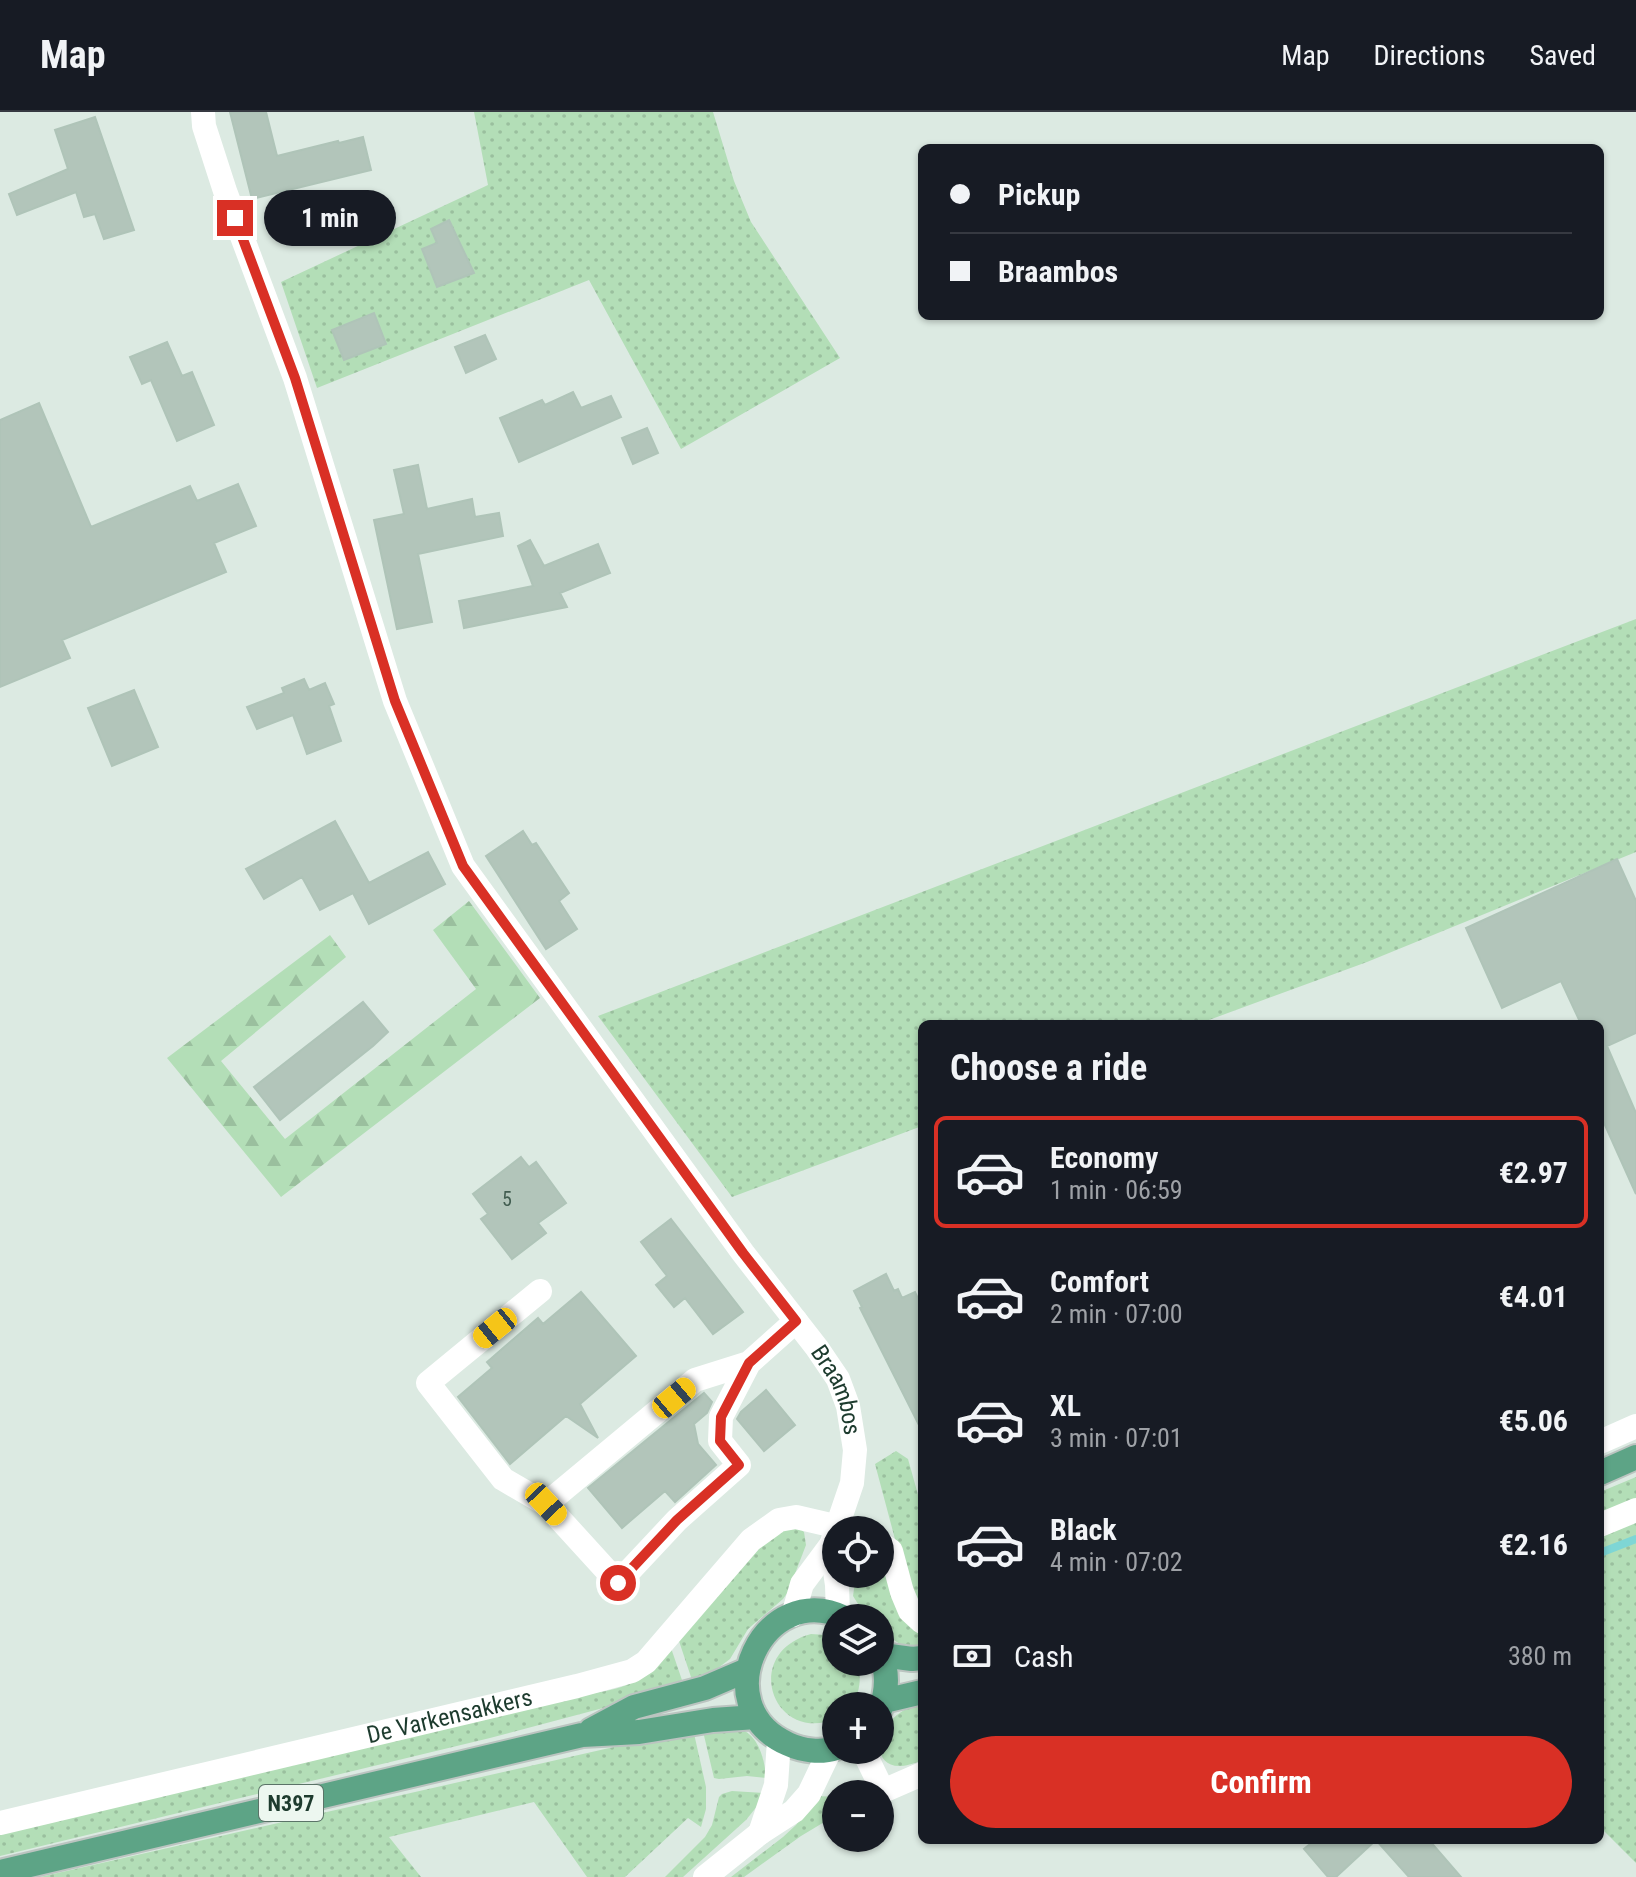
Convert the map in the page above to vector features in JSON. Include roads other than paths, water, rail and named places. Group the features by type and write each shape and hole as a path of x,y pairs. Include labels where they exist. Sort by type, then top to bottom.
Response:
{"main road":[{"path":"1604,1471 1636,1457"},
{"path":"822,1613 793,1615 775,1624 752,1653 746,1686 756,1717 766,1730 779,1740 803,1749 822,1749"},
{"path":"894,1656 918,1658"},
{"name":"N397","path":"582,1735 634,1707 705,1688 747,1670"},
{"path":"894,1701 918,1693"},
{"name":"N397","path":"0,1872 582,1735 639,1732 713,1720 756,1717"}],"street":[{"name":"Braambos","path":"203,112 204,126 225,191 295,378 395,701 463,866 838,1379 851,1421 855,1450 852,1483 843,1516"},
{"path":"540,1291 428,1383 503,1479 546,1504 618,1583 677,1520 739,1465 720,1441 721,1417 749,1363 796,1321"},
{"path":"546,1504 695,1380 749,1363"},
{"path":"1604,1440 1636,1426"},
{"path":"1604,1523 1636,1510"},
{"name":"De Varkensakkers","path":"0,1823 632,1671 646,1662 751,1540 779,1520 796,1517 822,1526"},
{"name":"Braambos","path":"793,1615 802,1584 822,1556"},
{"path":"894,1562 910,1611 918,1618"},
{"path":"760,1833 776,1785 779,1740"},
{"path":"705,1877 760,1833 794,1811 809,1794 825,1764"},
{"path":"870,1764 883,1791 918,1776"}],"waterway":[{"path":"1604,1551 1636,1539"}]}
